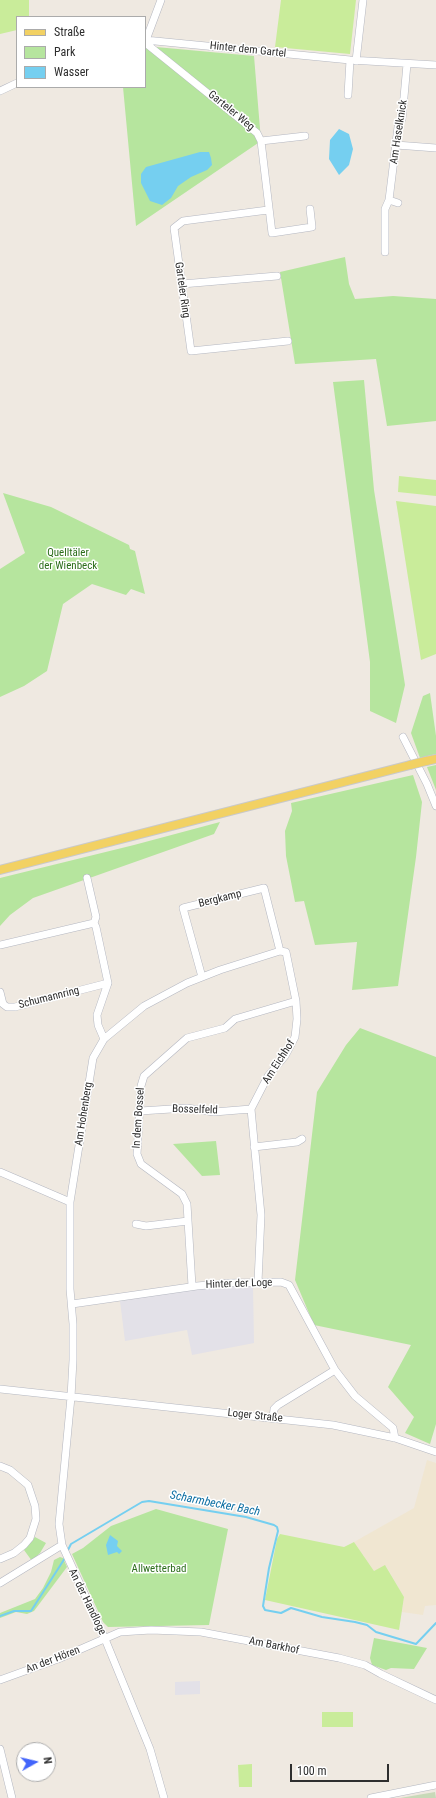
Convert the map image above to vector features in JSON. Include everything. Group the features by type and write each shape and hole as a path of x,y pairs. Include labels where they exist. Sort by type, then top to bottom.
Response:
{"main road":[{"path":"0,870 436,759"}],"street":[{"path":"146,38 161,0"},
{"path":"348,95 363,0"},
{"name":"Hinter dem Gartel","path":"146,40 353,60 436,65"},
{"name":"Garteler Weg","path":"146,41 257,133 261,141 268,210 272,233 312,228 310,208"},
{"name":"Am Haselknick","path":"385,252 385,209 389,200 398,127 402,119 408,64"},
{"path":"0,91 16,83"},
{"path":"261,141 305,136"},
{"path":"396,145 436,148"},
{"path":"389,200 398,203"},
{"name":"Garteler Ring","path":"268,210 183,221 174,228 191,351 288,341"},
{"path":"182,284 277,276"},
{"path":"403,737 427,784 436,806"},
{"path":"87,878 96,917 94,923 108,983 97,1015 98,1025 104,1039"},
{"name":"Bergkamp","path":"202,977 183,908 264,888 283,952"},
{"path":"0,945 94,923"},
{"name":"Am Hohenberg","path":"71,1397 73,1360 72,1304 70,1289 70,1202 93,1058 104,1039 144,1006 202,977 283,952"},
{"name":"Am Eichhof","path":"251,1108 268,1076 285,1056 296,1037 296,1001 283,952"},
{"name":"Schumannring","path":"0,992 3,1004 7,1007 15,1007 108,983"},
{"name":"In dem Bossel","path":"192,1286 187,1204 182,1194 141,1164 137,1154 141,1086 144,1076 187,1038 225,1028 235,1019 296,1001"},
{"name":"Bosselfeld","path":"140,1110 187,1108 214,1112 251,1108"},
{"path":"251,1108 261,1215 258,1282"},
{"path":"254,1147 297,1142 302,1139"},
{"path":"0,1172 70,1202"},
{"path":"136,1224 146,1226 188,1221"},
{"name":"Hinter der Loge","path":"72,1304 192,1286 258,1282 281,1282 289,1285 335,1370 355,1396 393,1428 395,1438"},
{"path":"273,1418 274,1409 278,1405 335,1370"},
{"name":"Loger Straße","path":"0,1389 333,1425 395,1438 436,1452"},
{"name":"An der Handloge","path":"71,1397 60,1524 63,1548 69,1564 105,1639 150,1748 164,1798"},
{"path":"0,1466 10,1470 28,1485 35,1506 36,1520 30,1538 24,1545 14,1553 0,1559"},
{"path":"0,1583 63,1548"},
{"name":"Am Barkhof","path":"105,1639 120,1632 151,1630 201,1632 339,1658 365,1665 436,1700"},
{"name":"An der Hören","path":"0,1680 105,1639"},
{"path":"0,1749 12,1798"},
{"path":"371,1798 436,1785"}],"shaded area":[{"path":"253,1286 254,1343 192,1355 187,1330 125,1341 120,1301 194,1289"},
{"path":"427,1460 436,1463 436,1605 425,1606 423,1615 402,1612 404,1597 386,1566 374,1571 354,1542 414,1508"},
{"path":"200,1681 200,1694 175,1695 175,1682"}],"green space":[{"path":"0,0 29,0 29,16 16,16 16,30 0,34"},
{"path":"281,0 356,0 350,54 275,47"},
{"path":"146,46 254,56 261,141 136,226 123,88 146,88"},
{"path":"345,257 349,284 355,299 393,296 436,299 436,421 387,426 376,359 295,364 280,272"},
{"path":"364,380 374,490 405,685 396,723 370,711 370,662 333,382"},
{"path":"399,476 436,480 436,496 398,492"},
{"name":"Quelltäler der Wienbeck","path":"3,493 51,507 129,545 130,549 135,551 145,594 131,589 126,595 92,584 63,604 47,671 24,686 0,697 0,569 25,553"},
{"path":"396,501 436,506 436,654 421,660"},
{"path":"430,693 436,736 436,754 420,758 411,733 423,696"},
{"path":"436,765 436,790 427,767"},
{"path":"413,775 422,802 398,986 352,990 357,942 315,945 304,901 295,902 286,856 285,831 292,811 291,803"},
{"path":"220,822 214,834 33,898 10,915 0,926 0,878"},
{"path":"360,1028 436,1057 436,1424 430,1444 405,1433 414,1417 388,1387 411,1345 314,1325 295,1280 317,1092 346,1045"},
{"path":"216,1141 220,1175 202,1176 173,1144"},
{"name":"Allwetterbad","path":"156,1509 228,1529 209,1625 108,1627 103,1622 72,1554 83,1548 111,1526"},
{"path":"280,1534 344,1547 354,1542 374,1571 385,1565 404,1597 399,1630 265,1600 277,1539"},
{"path":"35,1537 46,1543 40,1553 32,1561 24,1550"},
{"path":"60,1557 63,1558 67,1567 34,1611 27,1614 16,1612 0,1618 0,1613 35,1599 43,1588 51,1572 54,1560"},
{"path":"374,1638 427,1648 414,1669 391,1668 386,1670 372,1665 370,1658"},
{"path":"322,1712 353,1712 353,1727 322,1727"},
{"path":"252,1764 252,1787 239,1787 238,1765"},
{"path":"435,1792 436,1798 400,1798"}],"water":[{"path":"339,129 349,134 353,149 349,165 339,175 329,159 330,140"},
{"path":"200,152 209,152 212,165 207,170 191,177 178,186 171,198 162,205 150,201 141,183 141,174 146,167"},
{"path":"110,1535 118,1541 117,1546 122,1551 119,1554 117,1552 108,1555 106,1545"}],"waterway":[{"name":"Scharmbecker Bach","path":"67,1552 71,1544 142,1502 149,1501 246,1517 274,1525 277,1527 278,1531 269,1568 263,1606 265,1610 281,1613 291,1608 322,1617 355,1622 367,1625 376,1632 416,1644 436,1623"},
{"name":"Scharmbecker Bach","path":"0,1616 14,1611 31,1611 65,1558"}]}
